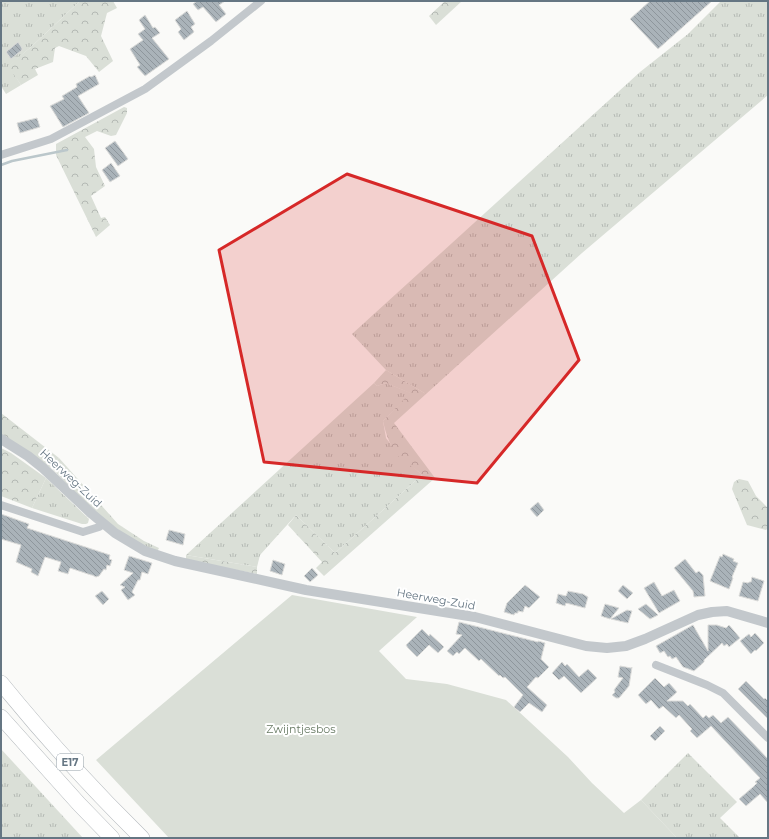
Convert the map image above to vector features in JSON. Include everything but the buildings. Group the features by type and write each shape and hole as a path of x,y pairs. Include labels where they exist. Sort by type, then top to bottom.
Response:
{"highway":[{"name":"E17","path":"1,683 32,721 142,838"},
{"name":"E17","path":"1,717 79,804 112,838"}],"street":[{"path":"1,155 51,139 145,89 211,41 261,1"},
{"name":"Heerweg-Zuid","path":"1,439 28,456 43,468 103,524 122,538 144,551 175,561 306,590 460,614 586,646 607,648 626,646 698,615 712,612 727,611 768,623"},
{"name":"Heerweg-Zuid","path":"1,505 83,532 103,524"},
{"path":"656,665 707,684 723,693 768,738"}],"highlighted area":[{"path":"347,174 532,236 579,360 477,483 264,462 219,250"}],"green space":[{"path":"1,1 80,1 9,66 21,85 6,94 1,86"},
{"path":"80,1 113,1 117,8 107,13 101,36 113,61 99,72 86,56 59,46 55,48 53,62 35,69 38,75 21,85 8,66 31,47"},
{"path":"445,1 462,1 436,25 429,16"},
{"path":"721,1 768,1 768,95 582,253 426,394 386,370 352,334 640,72 688,34"},
{"path":"124,107 127,108 127,113 116,135 111,136 97,131 85,137 94,149 96,167 105,186 91,196 101,218 105,217 110,225 96,237 56,155 56,144"},
{"path":"386,370 426,394 394,423 435,478 324,576 316,568 322,562 288,525 296,515 335,553 422,475 398,456 387,437 383,421 410,393 386,383 377,386 374,383"},
{"path":"374,383 377,386 386,383 411,393 383,421 386,438 402,459 422,475 335,553 296,515 260,555 257,567 186,555"},
{"path":"1,413 59,458 51,468 1,436"},
{"path":"1,448 11,453 46,478 32,508 1,496"},
{"path":"59,458 118,524 144,541 159,548 157,552 134,541 98,515 51,468"},
{"path":"46,478 89,519 88,523 82,524 32,508"},
{"path":"739,479 748,481 756,496 768,508 768,528 766,530 747,525 732,489 734,482"},
{"path":"186,555 257,567 257,574 186,560"},
{"name":"Zwijntjesbos","path":"292,595 417,617 379,651 406,679 447,684 506,700 568,757 592,783 624,813 641,800 677,838 169,838 96,760"},
{"path":"1,749 83,838 1,838"},
{"path":"688,753 737,802 720,818 740,838 677,838 641,800"}],"waterway":[{"path":"1,165 12,161 67,150"}]}
